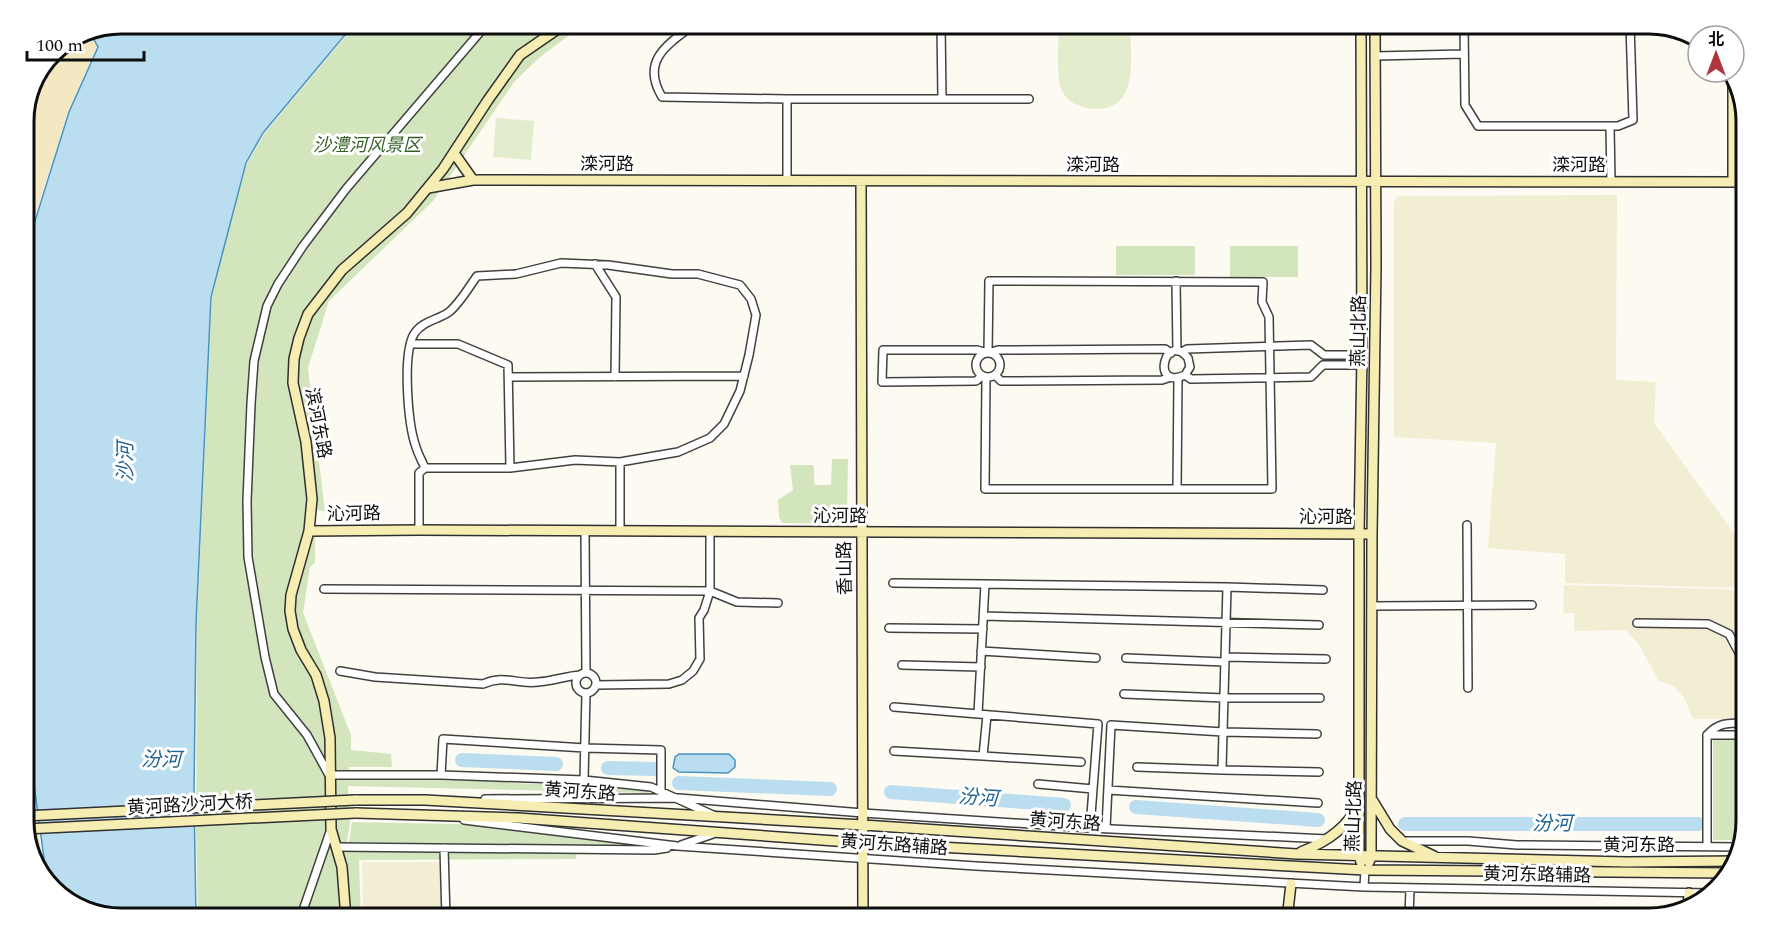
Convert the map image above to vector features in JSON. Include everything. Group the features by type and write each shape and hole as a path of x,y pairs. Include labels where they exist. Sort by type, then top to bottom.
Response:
{"street":[{"path":"479,34 346,189 303,246 278,284 267,306 255,361 250,404 247,490 248,557 265,657 274,694 307,735 330,775 441,775 584,780 651,787 718,818"},
{"name":"滨河东路","path":"345,908 342,867 331,829 330,738 324,701 316,675 301,650 293,629 290,611 291,595 309,531 312,499 311,472 293,383 294,359 308,314 342,270 407,213 454,153 520,55 550,34"},
{"path":"682,34 671,42 656,60 655,84 662,97 1029,99"},
{"path":"941,34 942,99"},
{"name":"燕山北路","path":"1361,34 1359,856 1365,870"},
{"name":"燕山北路","path":"1365,870 1371,857 1372,800 1375,34"},
{"path":"1464,34 1465,105 1478,126 1618,126 1633,120 1630,34"},
{"path":"1375,56 1464,54"},
{"path":"787,99 787,180"},
{"path":"1733,101 1733,182"},
{"path":"1610,126 1611,182"},
{"path":"454,153 473,180"},
{"name":"滦河路","path":"428,188 473,180 1733,182"},
{"name":"香山路","path":"861,181 863,908"},
{"path":"419,530 419,473 425,468 510,468 575,460 620,462 678,452 710,438 724,424 740,391 756,315 751,299 740,285 698,274 672,274 595,264 561,263 516,274 477,276 449,311 425,323 414,334 408,381 410,419 416,447 425,468"},
{"path":"595,264 616,297 615,376"},
{"path":"988,353 989,281 1263,282 1262,302 1269,317 1272,489 985,489 984,377 978,372 975,363 981,355 988,353 998,350 1153,349 1165,349 1186,355 1190,363 1188,372 1162,380 1001,381 996,376 984,377 976,381 882,381 884,350 977,350 988,353 994,354 1000,362 996,376"},
{"path":"1176,281 1177,352"},
{"path":"412,344 458,344 508,365 510,468"},
{"path":"1362,355 1324,355 1311,345 1187,349 1165,357 1163,366 1165,370 1191,379 1311,377 1323,365 1362,365"},
{"path":"509,377 744,376"},
{"path":"1177,489 1178,376"},
{"path":"620,462 620,531"},
{"path":"1467,525 1468,688"},
{"name":"沁河路","path":"309,531 1372,534"},
{"path":"585,531 586,590 583,674 576,680 576,686 580,691 586,693 596,685"},
{"path":"596,685 669,684 682,680 693,671 700,659 699,618 705,610 710,591 710,531"},
{"path":"893,583 1323,590"},
{"path":"978,714 985,584"},
{"path":"1222,770 1227,587"},
{"path":"324,589 710,591 737,602 778,603"},
{"path":"1372,606 1532,605"},
{"path":"984,616 1319,625"},
{"path":"1637,623 1708,624 1729,634 1736,647"},
{"path":"890,628 983,629"},
{"path":"981,651 1096,658"},
{"path":"1126,658 1326,659"},
{"path":"902,665 981,667"},
{"path":"340,670 375,677 483,684 504,678 535,683 583,674 594,678 596,685"},
{"path":"584,780 586,693"},
{"path":"1124,694 1224,698 1320,698"},
{"path":"894,707 1098,724 1090,828"},
{"path":"983,756 987,715"},
{"path":"1707,846 1707,735 1715,727 1736,723"},
{"path":"1106,828 1111,725 1223,732 1317,734"},
{"path":"1707,735 1736,735"},
{"path":"441,775 443,739 585,748 661,750 661,790"},
{"path":"894,751 1081,762"},
{"path":"1137,767 1319,772"},
{"path":"1038,783 1093,789"},
{"path":"1108,790 1318,803"},
{"name":"黄河东路辅路","path":"425,800 679,798 1090,828 1327,838"},
{"name":"黄河东路","path":"355,800 425,800 863,825 1297,854 1371,857 1726,861"},
{"name":"黄河路沙河大桥","path":"35,815 355,800"},
{"path":"1297,854 1341,829 1354,814 1360,800"},
{"path":"1372,800 1390,829 1402,842 1439,858"},
{"name":"黄河东路","path":"356,813 518,818 863,843 1365,870 1719,873"},
{"name":"黄河路沙河大桥","path":"35,829 356,813"},
{"name":"黄河东路辅路","path":"423,815 677,846 863,858 1291,884 1697,893"},
{"path":"304,908 331,829"},
{"path":"337,847 654,850 677,846 718,832"},
{"name":"黄河东路辅路","path":"1402,842 1468,841 1517,845 1732,847"},
{"path":"444,848 447,908"},
{"path":"1364,887 1365,870"},
{"path":"1288,908 1291,884"},
{"path":"1409,908 1410,888"},
{"path":"1689,893 1689,899"}],"shaded area":[{"path":"1617,195 1616,380 1656,382 1654,423 1736,536 1736,588 1565,583 1565,554 1488,548 1496,443 1394,437 1394,201 1398,196"},
{"path":"1564,585 1736,590 1736,719 1693,719 1685,699 1674,686 1659,681 1639,645 1626,630 1574,631 1574,613 1563,613"},
{"path":"362,862 439,862 441,908 363,908"}],"green space":[{"name":"沙澧河风景区","path":"350,34 571,34 539,58 514,82 433,201 329,301 308,368 325,512 315,509 315,563 310,567 303,613 351,735 351,750 391,754 392,767 349,767 347,785 348,779 460,781 610,788 648,791 649,793 348,786 350,825 347,840 349,849 577,851 576,859 359,860 361,908 198,908 197,624 212,297 247,164 264,134"},
{"path":"1059,34 1130,34 1130,78 1120,100 1110,107 1086,108 1069,100 1061,87 1058,60"},
{"path":"496,118 534,121 531,160 493,157"},
{"path":"1116,246 1195,246 1195,275 1116,275"},
{"path":"1230,246 1298,246 1298,277 1230,277"},
{"path":"832,459 848,459 847,518 837,524 782,523 779,517 778,500 793,490 790,465 813,465 815,485 831,485"},
{"path":"1713,739 1736,739 1736,821 1734,840 1713,840"},
{"path":"35,808 41,854 36,838"},
{"path":"352,822 456,824 513,828 647,844 645,846 349,842"}],"sand":[{"path":"94,39 97,46 68,112 35,216 37,99 44,83 64,56"}],"water":[{"name":"沙河","path":"122,34 347,34 263,133 246,163 211,297 196,624 194,794 196,908 105,907 73,894 56,879 44,860 35,792 35,221 69,112 98,47 94,39"},
{"path":"679,754 729,754 735,760 735,767 728,773 679,772 673,768 675,757"}],"waterway":[{"name":"汾河","path":"462,760 556,764"},
{"name":"汾河","path":"608,768 654,769"},
{"name":"汾河","path":"679,783 830,789"},
{"name":"汾河","path":"891,792 1064,805"},
{"name":"汾河","path":"1136,807 1318,820"},
{"name":"汾河","path":"1405,824 1699,824"}]}
